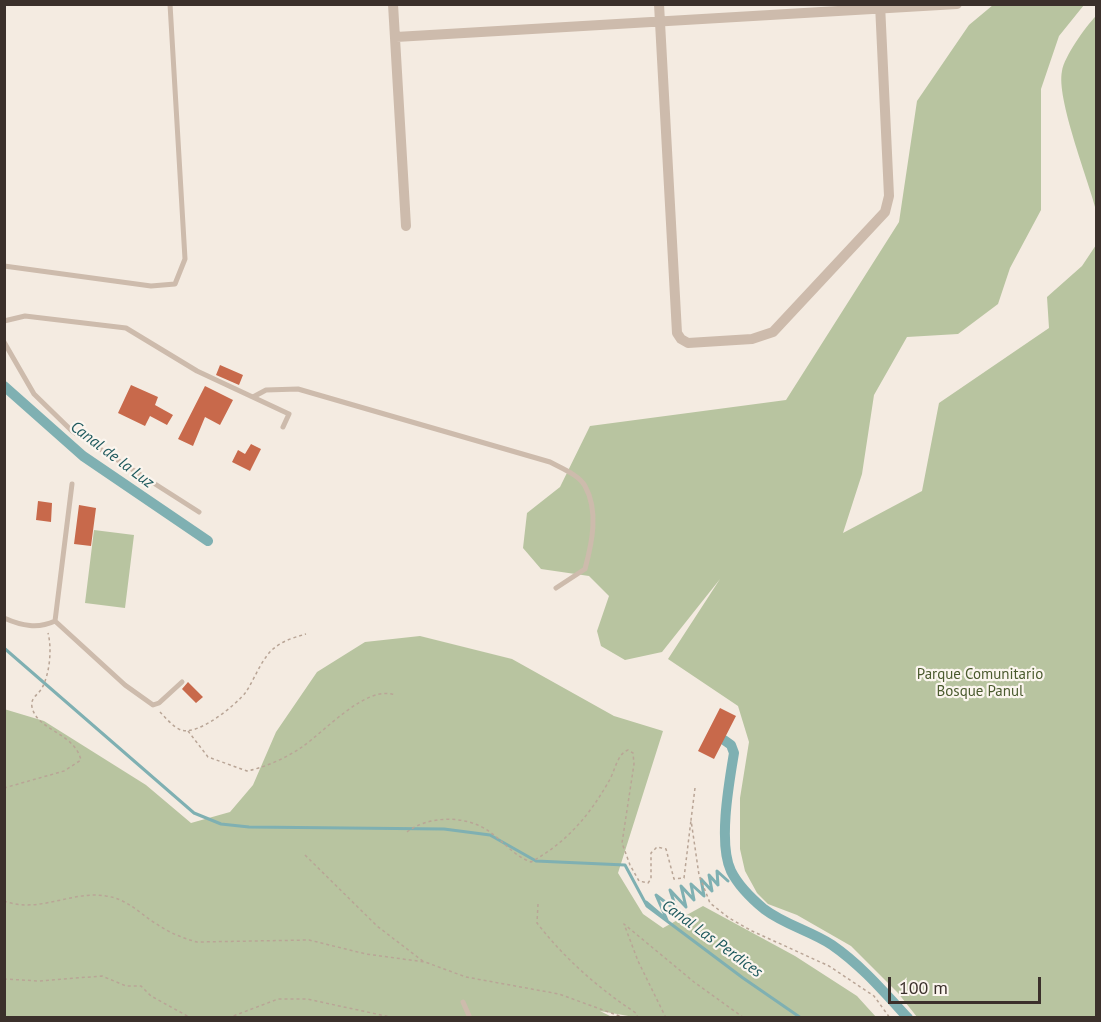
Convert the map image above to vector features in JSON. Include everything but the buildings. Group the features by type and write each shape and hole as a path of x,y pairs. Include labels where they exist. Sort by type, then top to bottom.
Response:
{"street":[{"path":"393,4 406,226"},
{"path":"659,4 677,333 688,343 758,338 773,332 882,217 887,208 889,196 880,6"},
{"path":"396,36 880,6 957,4"}],"lane":[{"path":"4,266 150,286 175,284 185,259 170,4"},
{"path":"4,321 25,316 126,328 197,371 289,414 283,427"},
{"path":"4,342 34,394 72,431 199,512"},
{"path":"253,397 266,390 298,389 550,462 570,473 585,485 593,511 591,545 585,569 556,588"},
{"path":"55,621 72,484"},
{"path":"4,618 22,624 43,626 55,621"},
{"path":"55,621 125,685 153,705 159,703 182,682"},
{"path":"463,1002 470,1017"}],"path":[{"path":"4,788 64,771 81,760 74,744 47,726 35,714 32,707 32,700 41,688 49,658 49,634 43,626"},
{"path":"153,705 178,729 188,731 212,721 235,704 271,650 281,643 306,634"},
{"path":"188,731 208,757 247,771 292,753 330,727 351,707 372,696 383,693 395,695"},
{"path":"407,832 418,823 430,820 465,821 480,825 515,854 531,862 567,838 583,822 611,779 620,756 628,750 633,753 634,764 622,843 630,865 639,881 650,881 651,853 654,848 660,847 667,852 674,879 684,878 696,789"},
{"path":"691,820 699,875 710,903 729,918 829,966 874,996 890,1017"},
{"path":"305,855 377,926 425,962"},
{"path":"4,901 52,904 88,895 108,896 126,901 153,923 183,938 197,942 309,940 366,954 425,962 466,977 559,994 625,1017"},
{"path":"538,904 537,924 550,940 584,975 636,1013 638,1017"},
{"path":"666,1017 638,961 624,924 694,982 744,1017"},
{"path":"4,979 39,981 102,976 126,986 141,986 151,996 191,1017"},
{"path":"228,1017 278,999 307,999 395,1017"}],"green space":[{"name":"Parque Comunitario Bosque Panul","path":"993,5 1084,5 1059,36 1041,89 1041,210 1010,268 998,304 958,334 907,337 874,395 862,474 843,533 922,491 939,403 1049,328 1047,297 1082,266 1096,245 1096,1017 917,1017 898,993 851,946 797,915 768,904 757,893 745,871 740,849 740,798 749,742 738,706 668,659 720,579 662,652 625,660 601,646 597,631 609,596 589,576 541,569 523,548 527,513 560,487 590,426 786,400 899,222 917,101 969,25"},
{"path":"1096,16 1096,210 1068,119 1061,83 1062,71 1071,50"},
{"path":"94,530 134,535 125,608 85,603"},
{"path":"420,636 512,659 614,716 663,731 618,873 643,914 663,928 703,906 795,956 857,996 876,1017 634,1017 600,1011 612,1017 5,1017 4,709 44,721 146,785 191,823 230,812 253,785 276,732 317,672 365,642"}],"waterway":[{"name":"Canal de la Luz","path":"4,386 83,456 208,541"},
{"name":"Canal Las Perdices","path":"4,648 194,813 221,824 249,827 444,829 490,835 536,861 625,865 647,906 801,1018"},
{"path":"724,740 731,745 734,753 727,796 725,830 727,859 734,876 764,909 824,940 853,961 908,1018"},
{"name":"Canal Las Perdices","path":"646,902 667,920 656,895 677,911 670,890 686,907 681,886 694,900 691,884 704,896 701,879 712,891 709,875 718,885 717,871 728,881"}]}
